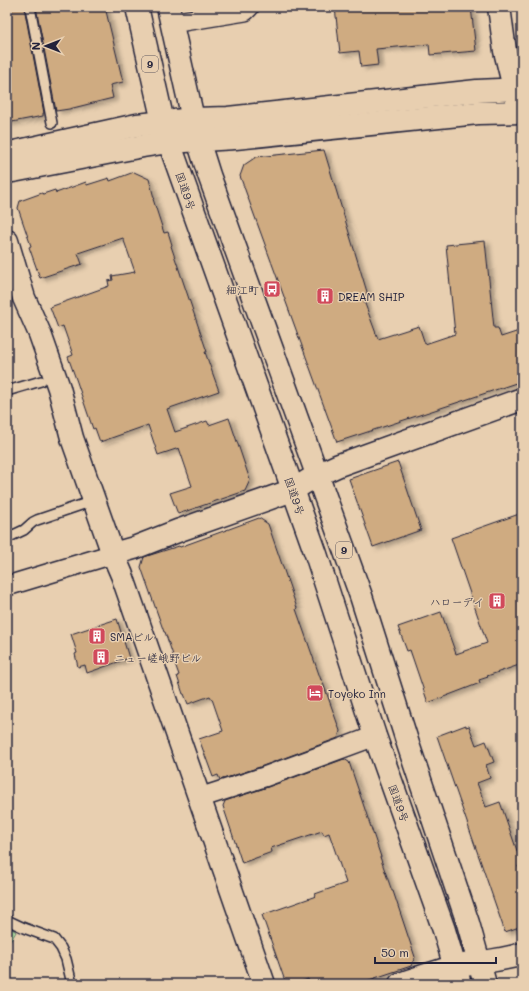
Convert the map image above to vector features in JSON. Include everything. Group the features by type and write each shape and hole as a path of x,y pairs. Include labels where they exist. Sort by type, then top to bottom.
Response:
{"main road":[{"name":"国道9号","path":"137,7 166,132 316,554 375,736 442,923 458,975"},
{"path":"7,155 10,153 137,125 198,140 235,138 478,113 521,116 518,89 505,51 499,7"},
{"name":"9","path":"170,15 198,140 361,596 409,747 468,923 485,984"},
{"path":"7,172 143,146 166,132 193,119 228,118 477,91 518,89"},
{"path":"8,245 24,298 40,334 59,388 72,438 113,554 122,575 264,984"},
{"path":"113,554 134,548 293,490 317,475 339,465 522,399"},
{"path":"400,984 430,974 458,975 480,962 511,958 522,954"}],"street":[{"path":"170,15 245,11 249,7"},
{"path":"7,586 113,554"},
{"path":"199,798 264,777 375,736"}],"lane":[{"path":"30,7 52,123"},
{"path":"7,391 42,381"},
{"path":"7,538 24,530 37,520 84,504"},
{"path":"7,920 54,939 61,948 66,959 72,984"}],"green space":[{"path":"7,925 16,932 7,947"}],"building":[{"path":"7,7 24,7 44,113 43,116 7,123"},
{"path":"36,7 105,7 123,82 110,85 113,98 56,111"},
{"path":"335,7 471,7 476,51 430,55 429,44 376,49 378,65 361,67 359,51 340,53"},
{"name":"DREAM SHIP","path":"324,150 367,292 364,301 378,339 419,326 425,344 455,334 446,245 485,241 494,328 498,328 501,337 522,330 522,381 337,442 240,176 244,165 256,157"},
{"path":"134,172 149,179 153,199 164,233 168,232 171,246 207,352 205,352 219,391 167,409 175,432 207,421 209,425 229,418 250,480 245,491 178,514 170,493 192,486 179,448 158,455 148,425 100,442 95,428 93,429 68,357 73,355 63,326 58,328 50,307 109,286 108,281 113,280 112,276 135,272 123,238 78,253 82,264 40,278 18,208 20,201 42,193 55,190 56,193 86,182 87,185 109,178 110,181"},
{"path":"398,462 421,530 373,547 349,479"},
{"name":"ハローデイ","path":"522,513 522,664 487,676 488,677 479,680 480,683 428,703 410,650 407,651 398,627 441,612 456,654 487,643 451,538"},
{"path":"259,518 268,524 297,608 296,609 340,731 338,738 220,780 218,775 213,777 199,739 223,731 212,699 210,696 188,704 177,676 179,675 175,661 141,567 144,557 179,546 180,547"},
{"path":"117,619 129,658 87,673 85,665 78,667 75,654 77,653 71,634"},
{"path":"466,725 466,727 469,726 476,745 486,741 494,762 486,765 490,778 477,783 486,807 500,802 522,865 518,866 522,876 522,926 505,932 437,736"},
{"path":"344,759 349,762 415,957 411,966 357,984 310,984 308,979 295,984 286,984 262,915 316,896 315,894 346,883 329,833 324,835 322,831 271,848 272,852 242,863 223,806 225,801"}],"place":[{"name":"細江町","path":"272,289"},
{"name":"DREAM SHIP","path":"325,296"},
{"name":"ハローデイ","path":"497,601"},
{"name":"SMAビル","path":"97,636"},
{"name":"ニュー嵯峨野ビル","path":"101,657"},
{"name":"Toyoko Inn","path":"315,693"}]}
